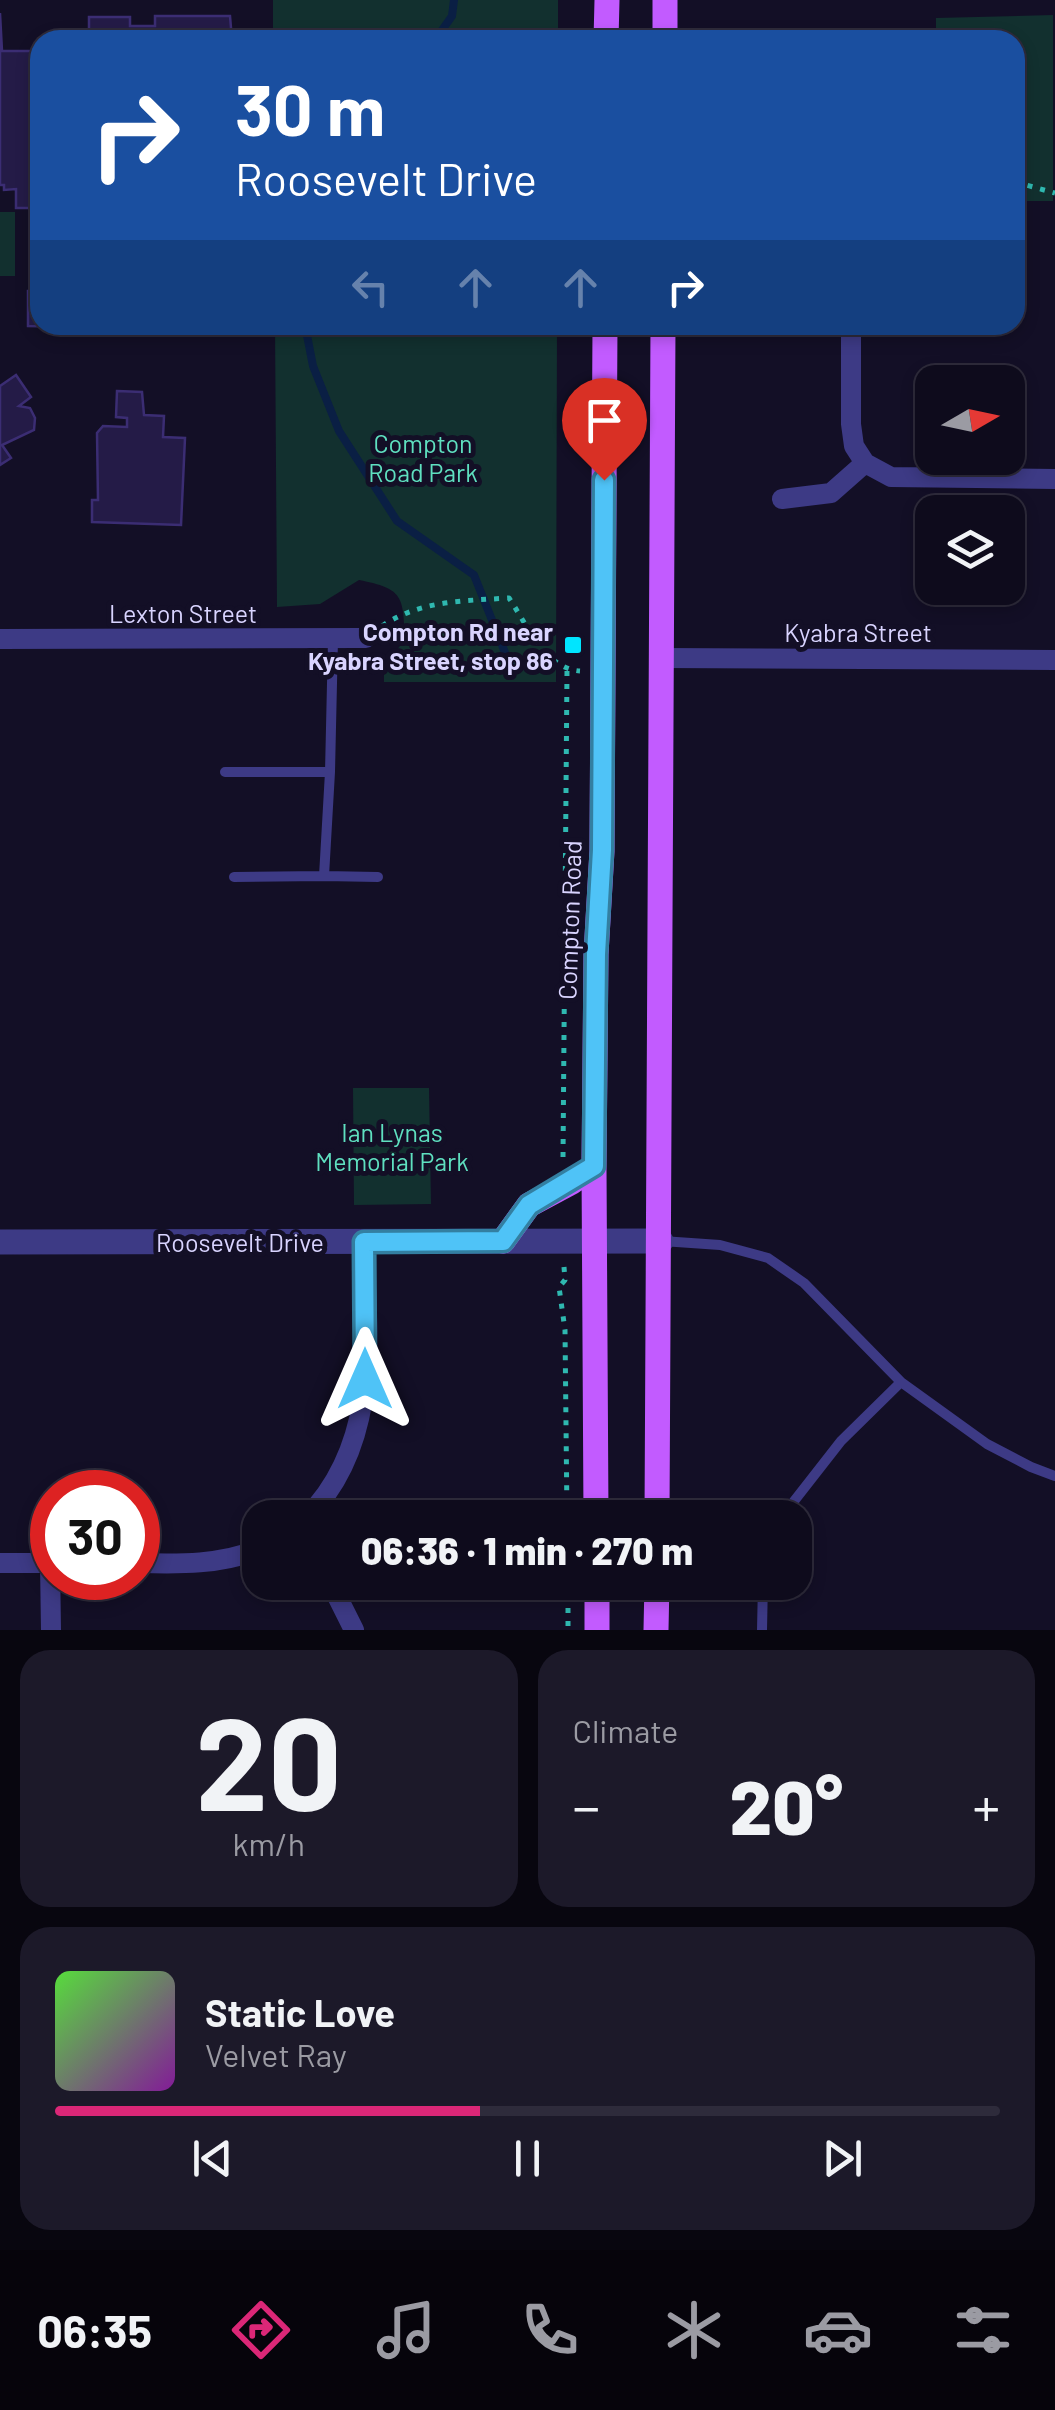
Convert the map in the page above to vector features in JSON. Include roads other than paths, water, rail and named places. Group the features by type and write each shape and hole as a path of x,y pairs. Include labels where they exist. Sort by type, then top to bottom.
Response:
{"main road":[{"path":"606,0 606,30"},
{"path":"665,0 665,30"},
{"name":"Compton Road","path":"596,1500 593,1239 596,954 602,850 605,335"},
{"path":"658,1500 664,335"},
{"path":"503,1241 529,1205 594,1166"},
{"path":"596,1600 597,1630"},
{"path":"656,1630 657,1600"}],"street":[{"path":"851,335 850,424 854,446 864,462 891,477 1055,479"},
{"path":"782,499 831,493 864,462"},
{"name":"Lexton Street","path":"0,639 366,638"},
{"name":"Kyabra Street","path":"662,658 1055,660"},
{"name":"Roosevelt Drive","path":"0,1242 661,1241"},
{"path":"323,1500 344,1468 362,1418 364,1242"},
{"path":"160,1564 200,1564 242,1555"},
{"path":"0,1563 30,1563"},
{"path":"51,1600 51,1630"},
{"path":"339,1600 354,1630"}],"lane":[{"path":"324,876 333,638"},
{"path":"225,772 330,772"},
{"path":"234,877 378,877"},
{"path":"661,1241 720,1244 768,1258 804,1283 901,1382 986,1444 1055,1476"},
{"path":"794,1500 841,1441 901,1382"},
{"path":"762,1630 763,1600"}],"waterway":[{"path":"442,30 452,16 454,0"},
{"path":"307,335 313,366 339,431 397,521 474,575 510,665"}],"place":[{"name":"Compton Rd near Kyabra Street, stop 86","path":"573,645"}],"park label":[{"name":"Compton Road Park","path":"423,458"},
{"name":"Ian Lynas Memorial Park","path":"392,1146"}]}
